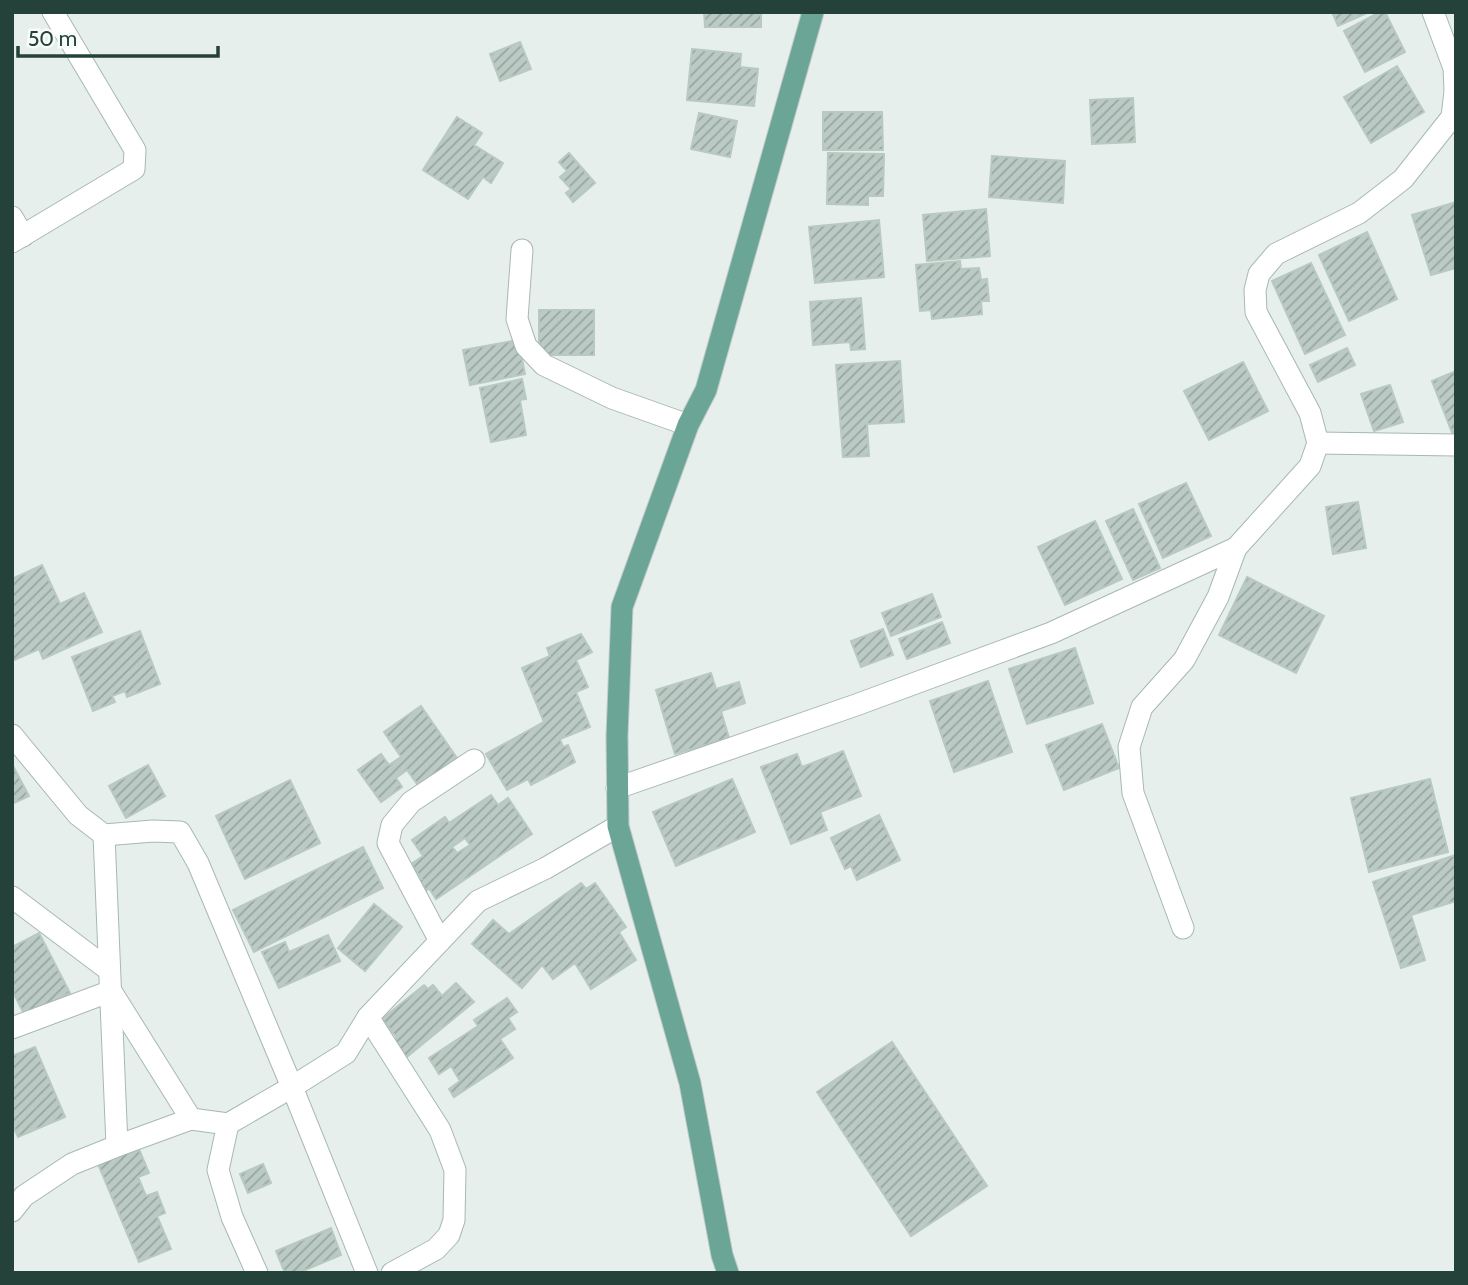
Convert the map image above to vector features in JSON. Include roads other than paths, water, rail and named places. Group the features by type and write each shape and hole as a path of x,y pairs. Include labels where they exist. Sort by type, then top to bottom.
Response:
{"main road":[{"path":"728,1273 722,1255 690,1083 618,826 617,736 622,607 688,425 706,390 813,12"}],"street":[{"path":"12,217 18,239 134,169 135,150 53,12"},
{"path":"1183,928 1133,793 1129,747 1142,707 1184,660 1196,639 1218,597 1236,548 1310,466 1318,443 1310,413 1256,312 1255,290 1259,274 1276,254 1359,213 1403,179 1452,117 1454,68 1433,12"},
{"path":"522,250 517,319 526,346 544,365 612,398 688,425"},
{"path":"1318,443 1456,444"},
{"path":"617,788 856,705 1051,633 1236,548"},
{"path":"12,735 78,815 104,835 180,832 198,863 367,1273"},
{"path":"440,941 388,843 392,825 411,802 474,760"},
{"path":"12,1211 24,1196 72,1164 191,1119 228,1124 292,1087 345,1053 368,1017 478,901 546,868 618,826"},
{"path":"104,835 117,1146"},
{"path":"12,897 110,981 191,1119"},
{"path":"12,1028 110,981"},
{"path":"368,1017 440,1130 454,1170 454,1220 449,1235 436,1249 392,1273"},
{"path":"228,1124 218,1170 232,1217 257,1273"}]}
